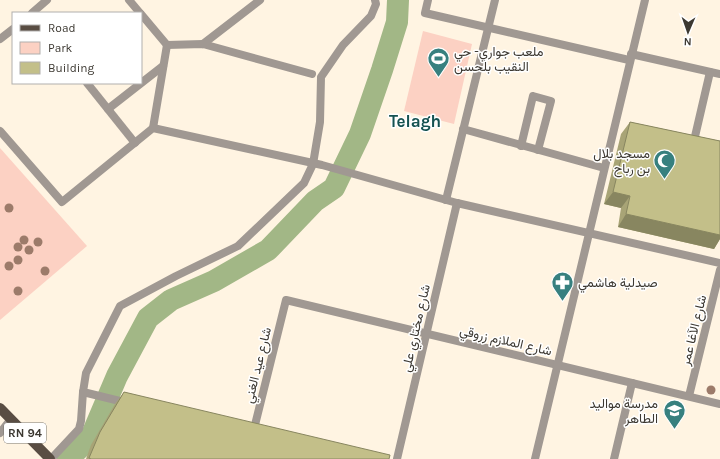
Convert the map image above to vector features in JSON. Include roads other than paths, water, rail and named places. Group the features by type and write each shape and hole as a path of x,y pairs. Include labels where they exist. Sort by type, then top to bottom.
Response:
{"main road":[{"name":"RN 94","path":"0,408 50,459"}],"street":[{"path":"33,12 46,0"},
{"path":"129,0 139,12"},
{"path":"203,44 260,0"},
{"path":"50,459 79,429 86,373 120,306 176,276 238,246 304,183 313,164 320,122 321,77 343,45 371,16 376,4 375,0"},
{"path":"428,0 425,13 488,28 720,74"},
{"path":"446,200 495,0"},
{"path":"535,459 604,168 618,127 630,57 645,0"},
{"path":"142,15 167,45"},
{"path":"0,39 12,29"},
{"path":"167,45 203,44 312,74"},
{"path":"0,131 62,202 152,128 167,45"},
{"path":"142,82 163,66"},
{"path":"686,144 693,145 710,72"},
{"path":"87,84 135,143"},
{"path":"108,109 140,84"},
{"path":"521,146 533,96 550,101 538,150"},
{"path":"152,128 351,173 457,203 720,263"},
{"path":"463,129 604,168"},
{"name":"شارع مختاري علي","path":"397,459 425,333 457,203"},
{"name":"شارع الآغا عمر","path":"689,396 720,270"},
{"name":"شارع الملازم زروقي","path":"286,300 720,404"},
{"name":"شارع عيد الغني","path":"252,436 286,300"},
{"path":"614,459 632,383"},
{"path":"83,392 138,406"},
{"path":"0,433 11,419"}],"waterway":[{"path":"68,459 91,437 117,376 148,318 171,300 214,281 268,250 315,201 334,188 360,134 382,70 397,22 398,0"}],"place":[{"name":"ملعب جواري- حي النقيب بلحسن","path":"438,78"},
{"name":"مسجد بلال بن رباح","path":"665,180"},
{"name":"صيدلية هاشمي","path":"562,302"},
{"name":"مدرسة مواليد الطاهر","path":"674,430"}],"district":[{"name":"Telagh","path":"415,121"}]}
